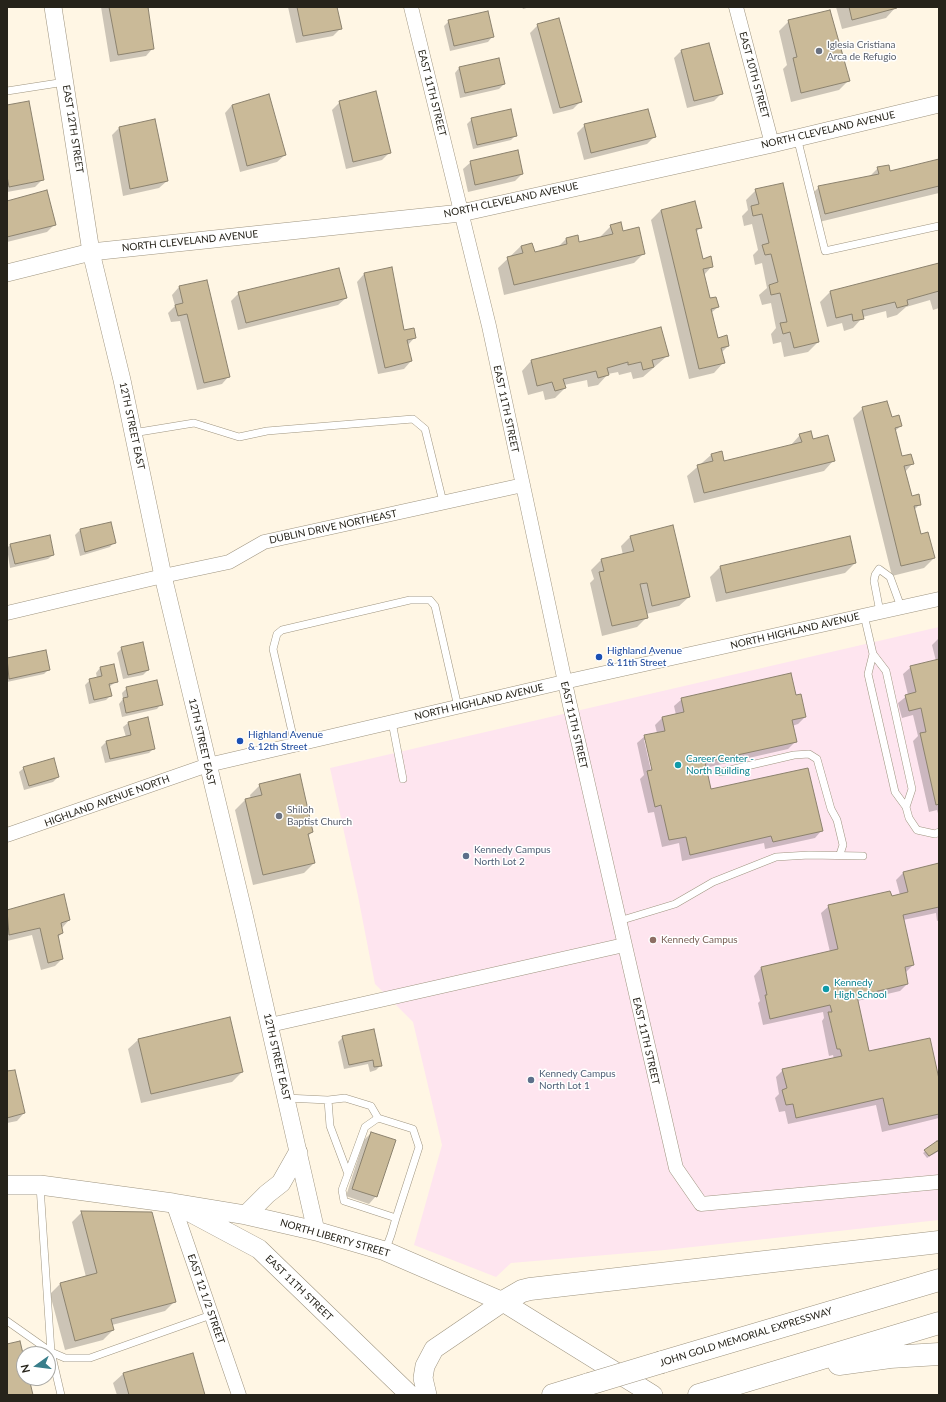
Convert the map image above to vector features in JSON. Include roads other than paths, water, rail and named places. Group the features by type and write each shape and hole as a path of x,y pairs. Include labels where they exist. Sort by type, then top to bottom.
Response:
{"highway":[{"path":"503,1302 522,1291 530,1289 939,1242"},
{"name":"JOHN GOLD MEMORIAL EXPRESSWAY","path":"553,1395 939,1280"},
{"path":"702,1394 939,1322"},
{"path":"769,1374 890,1357 939,1354"}],"main road":[{"path":"246,1215 267,1194 281,1183 298,1154"},
{"name":"NORTH LIBERTY STREET","path":"7,1185 40,1185 172,1203 246,1215 316,1231 385,1251 503,1302 653,1395"},
{"name":"EAST 11TH STREET","path":"172,1203 259,1249 410,1395"},
{"path":"427,1395 424,1378 425,1366 434,1349 503,1302"}],"street":[{"name":"EAST 12TH STREET","path":"53,7 91,252"},
{"name":"EAST 11TH STREET","path":"411,7 489,326 564,682 676,1168 701,1204 939,1182"},
{"name":"EAST 10TH STREET","path":"736,7 772,144"},
{"name":"NORTH CLEVELAND AVENUE","path":"7,273 91,252 461,213 772,144 939,104"},
{"name":"12TH STREET EAST","path":"91,252 133,434 163,576 270,1026 316,1231"},
{"name":"DUBLIN DRIVE NORTHEAST","path":"7,613 229,562 264,542 523,485"},
{"name":"NORTH HIGHLAND AVENUE","path":"208,765 564,682 939,599"},
{"name":"HIGHLAND AVENUE NORTH","path":"7,835 208,765"},
{"path":"270,1026 624,945"},
{"name":"EAST 12 1/2 STREET","path":"172,1203 239,1395"}],"lane":[{"path":"7,91 65,82"},
{"path":"797,137 825,251 939,226"},
{"path":"133,434 194,423 238,436 267,431 413,419 425,429 443,502"},
{"path":"880,612 874,581 875,575 879,569 890,577 901,607"},
{"path":"295,745 273,649 277,634 282,630 410,600 430,600 435,606 458,707"},
{"path":"864,615 872,654 868,674 895,792 906,807 909,818 917,830 935,834 939,832"},
{"path":"872,654 886,671 912,789 906,807"},
{"path":"392,722 403,779"},
{"path":"721,772 794,755 809,754 817,759 831,809 837,820 843,845 840,854"},
{"path":"619,921 675,904 714,882 776,857 840,854 863,856"},
{"path":"286,1098 328,1100 345,1098 371,1106 378,1118 413,1129 419,1147 385,1251"},
{"path":"328,1100 330,1126 348,1174"},
{"path":"378,1118 365,1127 342,1190 344,1201 396,1218"},
{"path":"40,1185 51,1346"},
{"path":"56,1354 64,1358 90,1358 211,1315"},
{"path":"7,1321 42,1346"},
{"path":"56,1374 61,1395"}],"place":[{"name":"Iglesia Cristiana Arca de Refugio","path":"819,51"},
{"name":"Highland Avenue & 11th Street","path":"599,657"},
{"name":"Highland Avenue & 12th Street","path":"240,741"},
{"name":"Career Center - North Building","path":"678,765"},
{"name":"Shiloh Baptist Church","path":"279,816"},
{"name":"Kennedy Campus North Lot 2","path":"466,856"},
{"name":"Kennedy Campus","path":"653,940"},
{"name":"Kennedy High School","path":"826,989"},
{"name":"Kennedy Campus North Lot 1","path":"531,1080"}]}
